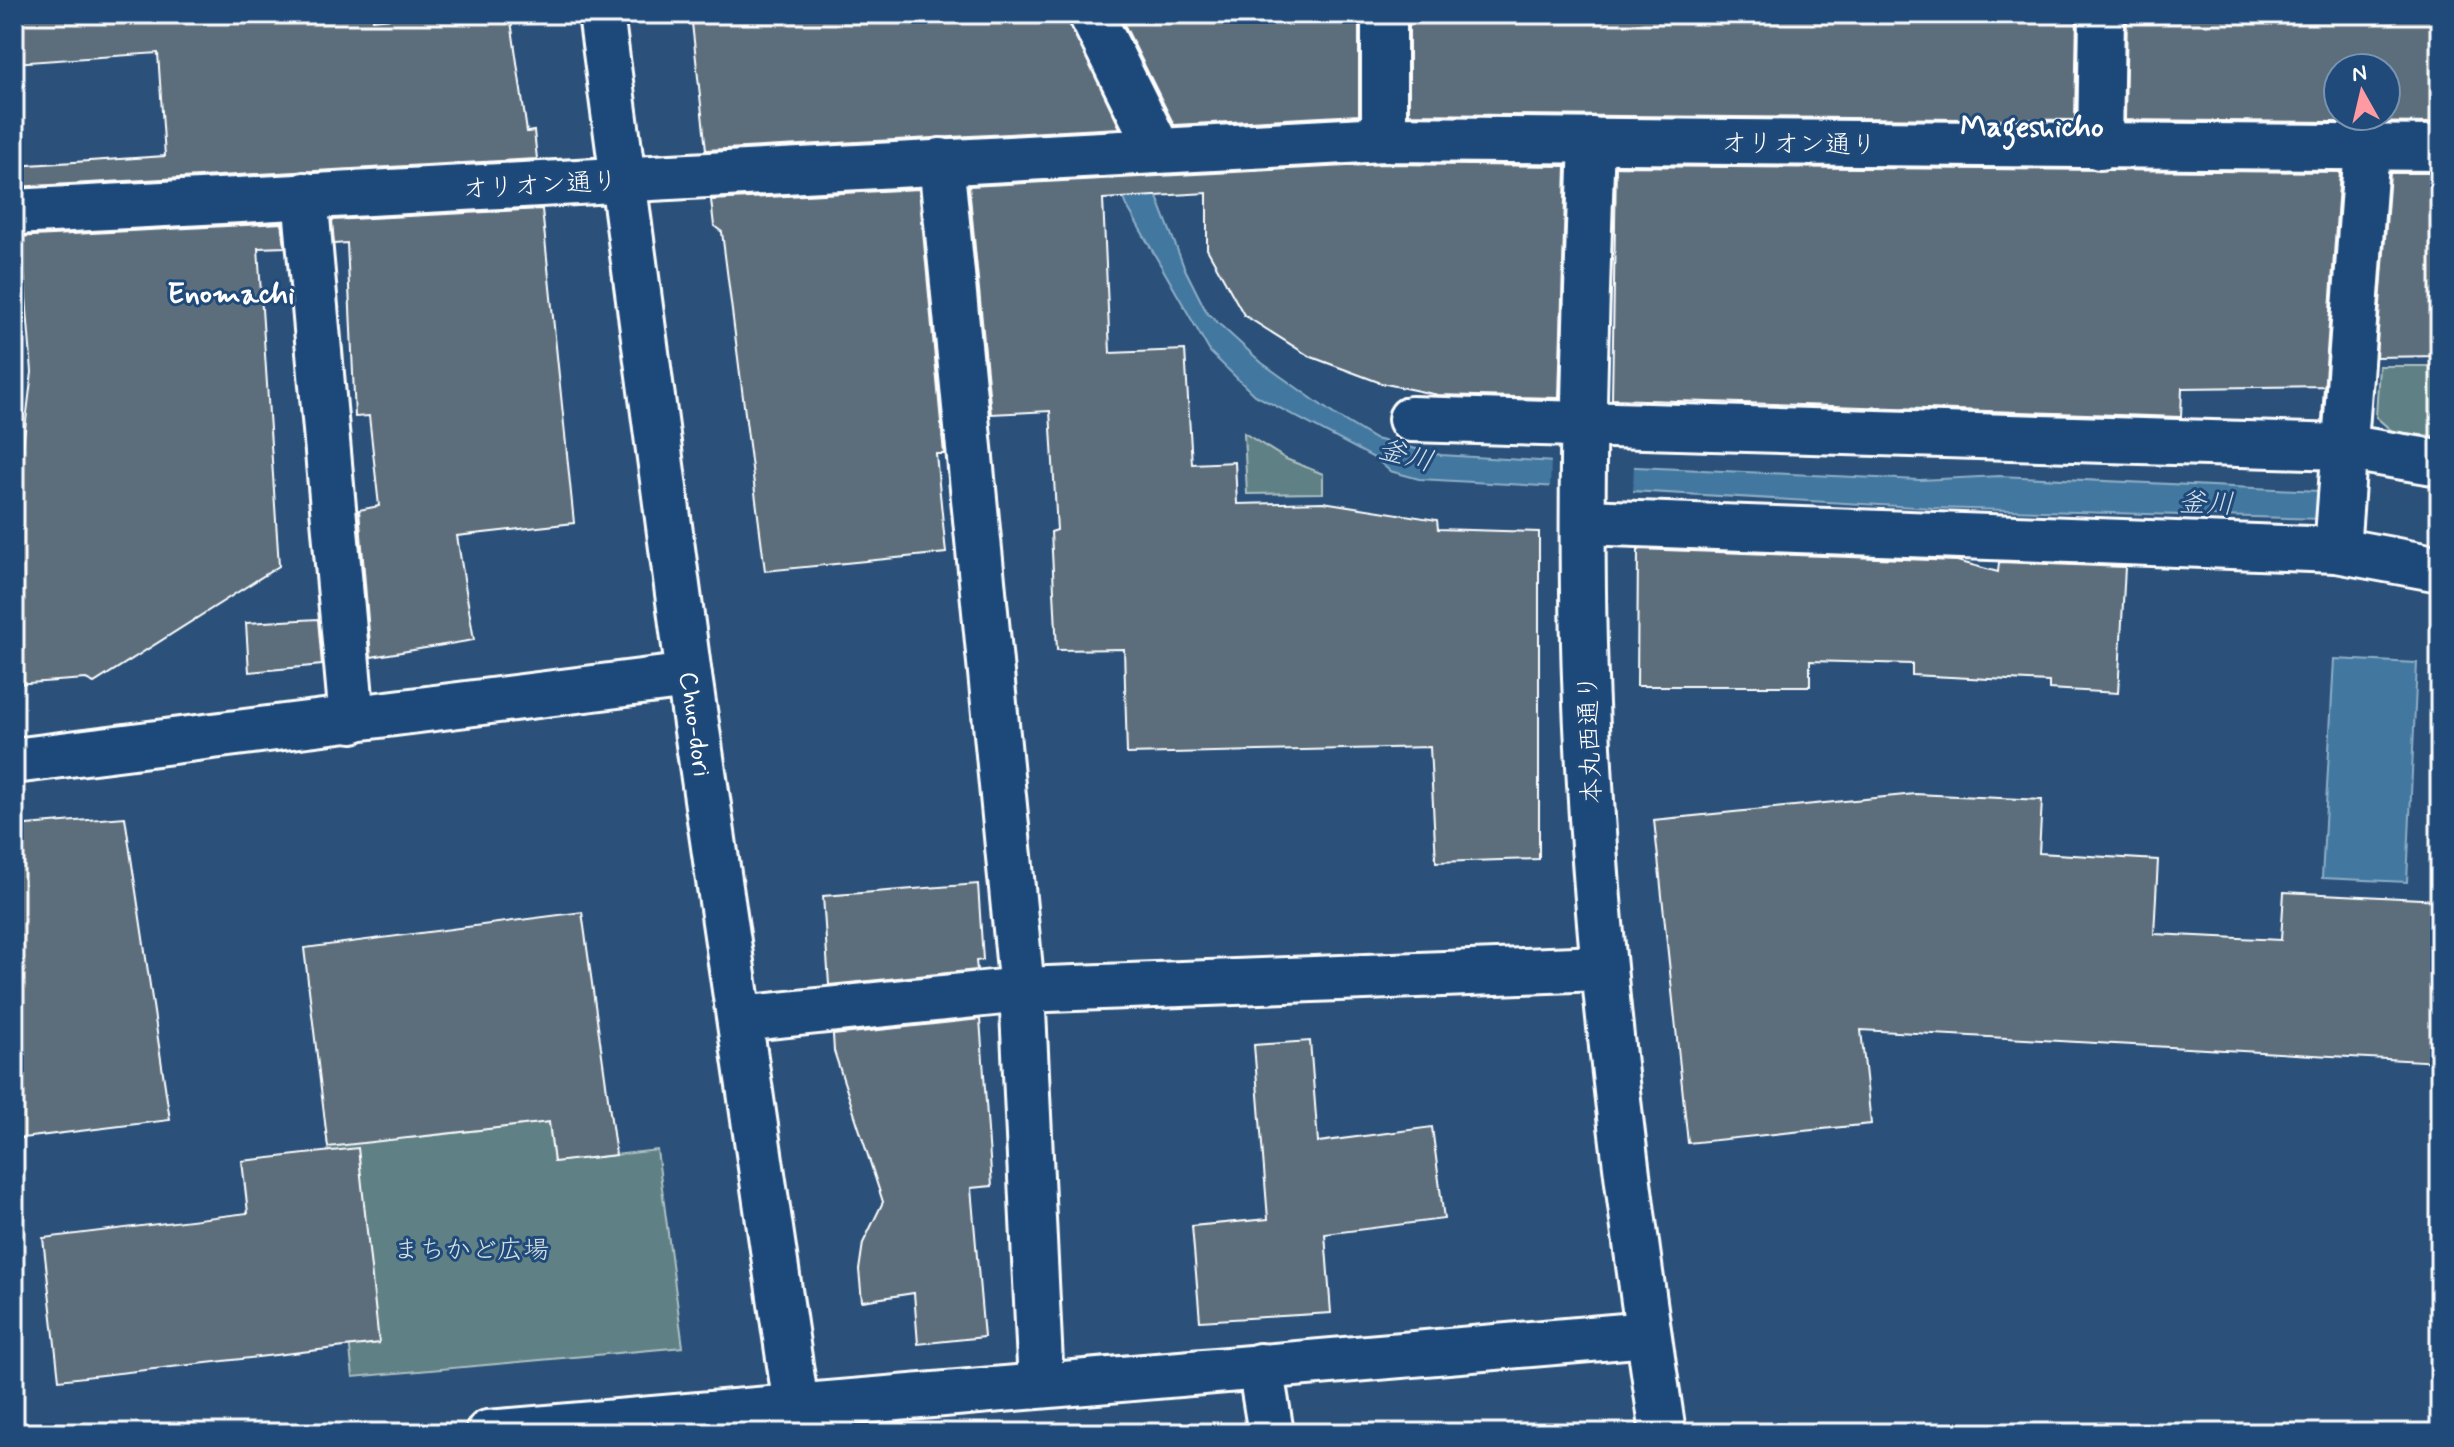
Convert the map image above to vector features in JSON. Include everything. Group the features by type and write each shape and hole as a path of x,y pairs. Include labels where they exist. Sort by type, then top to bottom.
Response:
{"street":[{"name":"Chuo-dori","path":"601,14 689,676 799,1420"},
{"path":"1091,14 1158,149"},
{"path":"1384,14 1384,139"},
{"path":"2100,147 2102,14"},
{"name":"オリオン通り","path":"14,212 1066,153 1384,139 2440,148"},
{"name":"本丸西通り","path":"1592,140 1582,426 1588,744 1602,968 1663,1433"},
{"path":"2337,542 2367,148"},
{"path":"941,161 1022,990 1041,1385"},
{"path":"305,195 352,720"},
{"path":"1411,419 2343,462 2440,463"},
{"path":"1584,522 2337,542 2440,569"},
{"path":"14,761 689,676"},
{"path":"740,1019 1022,990 1602,968"},
{"path":"488,1433 799,1420 1041,1385 1648,1334"},
{"path":"1260,1366 1271,1433"}],"green space":[{"path":"2379,366 2440,366 2440,421 2434,436 2393,432 2376,417"},
{"path":"1244,433 1286,459 1323,474 1323,493 1247,494"},
{"name":"まちかど広場","path":"324,1110 410,1138 549,1122 554,1162 657,1150 683,1347 353,1377"}],"water":[{"name":"釜川","path":"1047,14 1078,14 1113,83 1184,267 1207,313 1262,363 1335,415 1375,439 1441,455 1636,467 1920,480 1999,476 2362,493 2360,520 1933,508 1419,479 1390,471 1376,459 1253,394 1210,352 1127,206 1088,103"},
{"path":"2334,659 2417,663 2407,882 2322,878"}],"pier":[{"path":"1551,458 1634,463 1633,493 1550,489"},
{"path":"2362,489 2440,504 2440,541 2360,524"}],"building":[{"path":"14,14 373,14 373,20 433,14 510,14 527,132 534,131 537,159 14,187 14,166 165,156 158,53 14,63"},
{"path":"691,14 1066,14 1120,128 706,150"},
{"path":"1119,14 1359,14 1359,115 1174,125"},
{"path":"1409,14 2077,14 2075,120 1409,114"},
{"path":"2127,14 2440,14 2440,123 2402,123 2402,52 2322,52 2322,122 2125,120"},
{"path":"1385,164 1566,166 1559,398 1438,395 1381,383 1309,356 1244,315 1207,249 1207,193 1103,199 1110,353 1185,350 1192,464 1235,462 1237,504 1323,502 1437,520 1438,529 1539,532 1539,859 1436,862 1430,747 1127,754 1124,649 1057,650 1051,532 1057,530 1050,411 991,414 969,186"},
{"path":"1616,166 2340,172 2322,421 2324,386 2182,388 2181,417 1612,399"},
{"path":"2390,173 2440,173 2440,356 2376,357"},
{"path":"919,189 944,454 936,454 946,553 765,571 722,232 714,226 711,200"},
{"path":"542,209 574,523 457,536 474,640 371,657 359,510 379,506 369,416 355,417 347,243 334,244 332,220"},
{"path":"282,223 285,247 258,248 279,566 94,683 86,679 14,684 14,467 22,454 32,372 23,260 14,261 14,237"},
{"path":"1638,549 1957,561 1998,572 1999,562 2125,567 2118,693 2049,689 2049,682 1912,675 1912,664 1810,661 1810,686 1637,686"},
{"path":"318,619 322,665 249,672 246,623"},
{"path":"1915,794 2042,800 2039,853 2158,860 2154,934 2281,940 2284,892 2440,900 2440,1062 1861,1030 1871,1124 1688,1143 1654,820"},
{"path":"125,817 170,1120 14,1139 14,826"},
{"path":"978,884 983,960 976,961 977,970 829,985 823,896"},
{"path":"582,912 616,1155 554,1162 549,1122 328,1147 304,948"},
{"path":"980,1019 992,1186 971,1188 984,1337 918,1344 914,1293 862,1301 859,1270 863,1243 883,1202 834,1051 833,1035"},
{"path":"1310,1041 1318,1142 1432,1127 1444,1219 1325,1234 1331,1313 1200,1321 1192,1226 1268,1219 1254,1045"},
{"path":"358,1148 379,1343 59,1380 43,1238 248,1213 242,1161"}],"district":[{"name":"Mageshicho","path":"2032,126"},
{"name":"Enomachi","path":"231,293"}]}
